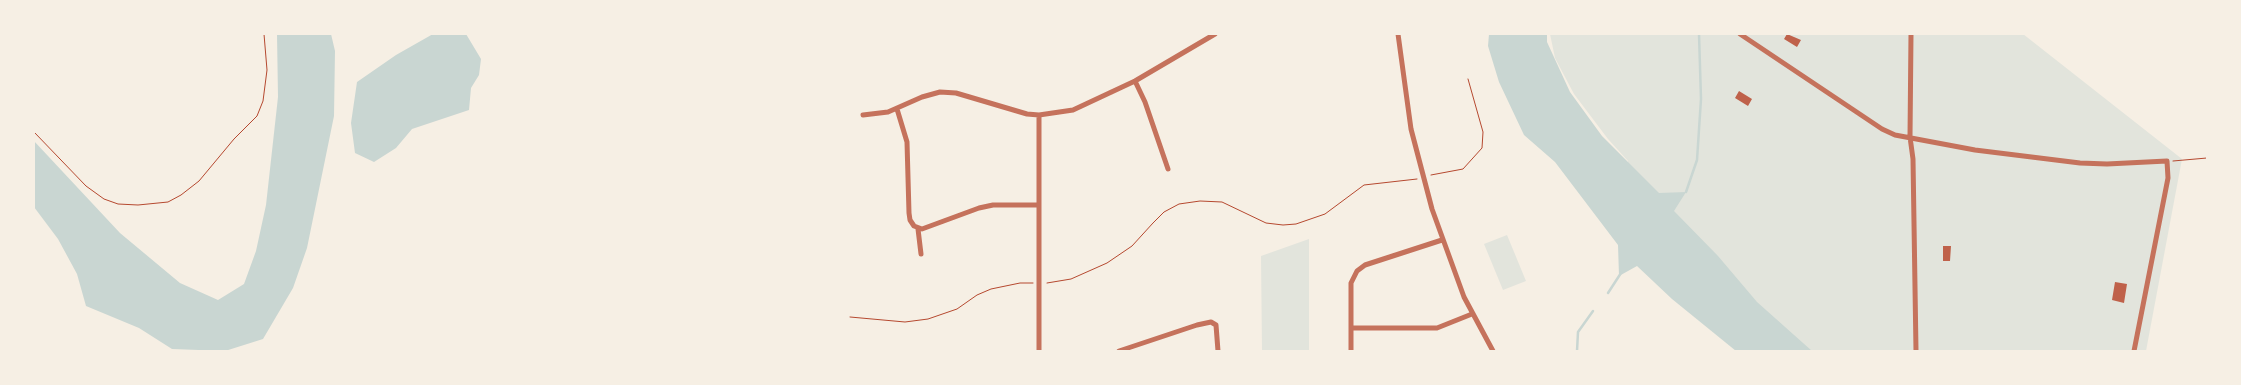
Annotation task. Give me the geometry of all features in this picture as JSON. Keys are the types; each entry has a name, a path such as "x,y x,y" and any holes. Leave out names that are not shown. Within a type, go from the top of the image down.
{"street":[{"path":"863,115 881,114 931,94 948,92 1027,114 1039,115 1063,112 1082,107 1135,82 1215,34"},
{"path":"1398,34 1412,129 1427,192 1442,240 1472,314 1492,351"},
{"path":"1740,34 1882,129 1895,135 1975,150 2080,163 2107,164 2168,161 2168,178 2134,351"},
{"path":"1911,34 1910,137 1913,159 1916,351"},
{"path":"1135,82 1145,102 1168,169"},
{"path":"897,109 907,142 910,220 918,228 921,254"},
{"path":"1039,115 1039,351"},
{"path":"918,228 926,228 986,206 1038,205"},
{"path":"1351,351 1351,283 1357,271 1365,266 1442,240"},
{"path":"1351,328 1437,328 1472,314"},
{"path":"1124,351 1205,322 1216,324 1218,351"}],"path":[{"path":"34,132 86,186 104,199 118,204 138,205 168,202 181,195 199,180 234,139 257,116 263,101 267,70 264,34"},
{"path":"1430,175 1467,167 1482,148 1483,132 1468,79"},
{"path":"2168,161 2207,158"},
{"path":"1046,283 1054,284 1071,279 1107,263 1132,246 1164,212 1179,204 1200,200 1222,202 1266,222 1283,225 1296,224 1325,214 1364,185 1416,179"},
{"path":"850,317 904,322 928,320 957,309 977,295 991,289 1006,285 1032,283"}],"shaded area":[{"path":"277,34 331,34 335,51 334,116 307,248 293,288 263,339 225,351 172,349 139,328 86,306 77,274 58,239 34,207 34,141 120,233 180,283 218,300 244,284 256,251 266,205 278,97"},
{"path":"433,34 466,34 481,59 479,75 471,88 469,110 412,129 396,148 374,162 355,153 351,123 357,82 396,55"},
{"path":"1489,34 1547,34 1547,42 1570,92 1602,136 1659,193 1686,192 1674,211 1718,256 1757,302 1812,351 1736,351 1672,299 1637,266 1619,276 1618,245 1555,162 1524,135 1499,82 1488,46"},
{"path":"1550,34 2023,34 2182,159 2146,351 1801,351 1628,179 1628,161 1608,139 1574,94 1555,58"},
{"path":"1507,235 1526,281 1503,290 1484,244"},
{"path":"1309,239 1309,351 1262,351 1261,256"}],"building":[{"path":"1787,34 1801,40 1797,47 1784,39"},
{"path":"1739,91 1752,99 1748,106 1735,98"},
{"path":"1943,246 1951,246 1950,261 1943,261"},
{"path":"2115,282 2127,284 2124,303 2112,300"}],"waterway":[{"path":"1686,192 1697,160 1701,99 1699,34"},
{"path":"1608,293 1621,273"},
{"path":"1577,351 1578,332 1593,311"}]}
